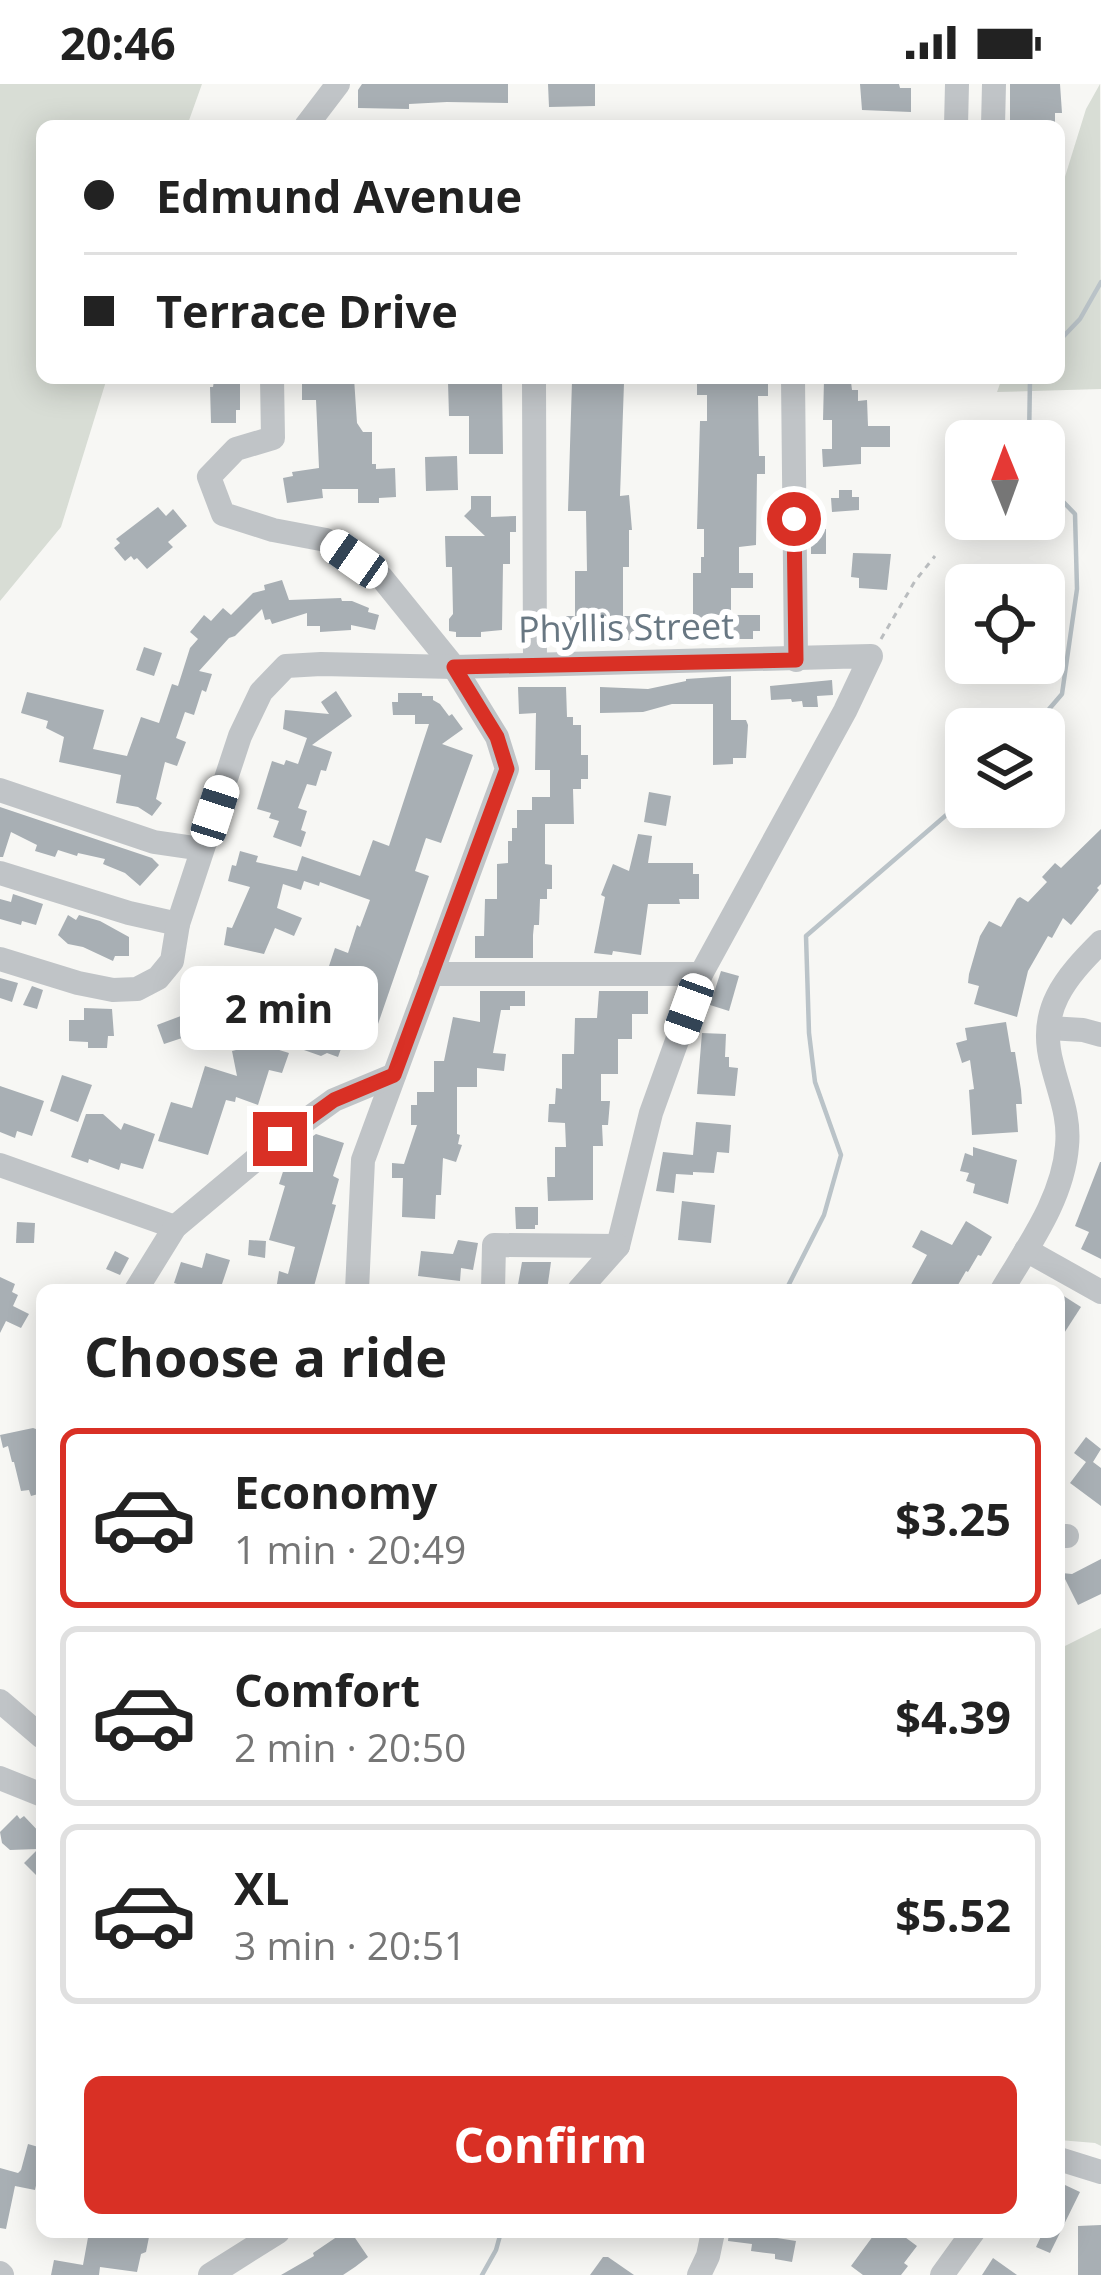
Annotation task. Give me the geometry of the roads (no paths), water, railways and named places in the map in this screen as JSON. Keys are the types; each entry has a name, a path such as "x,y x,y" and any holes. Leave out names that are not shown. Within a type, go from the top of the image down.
{"street":[{"path":"310,120 338,84"},
{"path":"956,120 957,84"},
{"path":"993,120 994,84"},
{"path":"272,384 273,438 236,449 209,477 223,514 273,530 326,539 382,578 454,667 497,737 507,769 363,1160 357,1284"},
{"path":"534,384 535,664"},
{"path":"793,384 796,660"},
{"name":"Phyllis Street","path":"202,849 239,736 261,692 286,666 454,667 871,656 701,974"},
{"path":"0,790 154,842 202,849 178,924 172,962 158,978 137,988 113,990 0,959"},
{"path":"0,873 178,924"},
{"path":"1006,1284 1057,1188 1067,1150 1066,1106 1052,1064 1048,1028 1057,993 1101,942"},
{"path":"431,974 701,974 651,1113 617,1246 581,1284"},
{"path":"1048,1028 1101,1035"},
{"path":"140,1284 175,1227 280,1139 334,1100 394,1075"},
{"path":"0,1166 175,1227"},
{"path":"493,1284 494,1245 617,1246"},
{"path":"1026,1250 1101,1292"},
{"path":"0,1701 36,1733"},
{"path":"0,1778 36,1793"},
{"path":"1065,2160 1101,2172"},
{"path":"210,2275 269,2238"},
{"path":"699,2275 712,2238"},
{"path":"942,2275 969,2238"}],"waterway":[{"path":"1065,335 1101,282"},
{"path":"1029,420 1030,384"},
{"path":"1050,708 1062,694 1077,589 1075,514 1065,504"},
{"path":"789,1284 824,1215 841,1155 815,1082 806,936 945,816"},
{"path":"482,2275 499,2238"}]}
